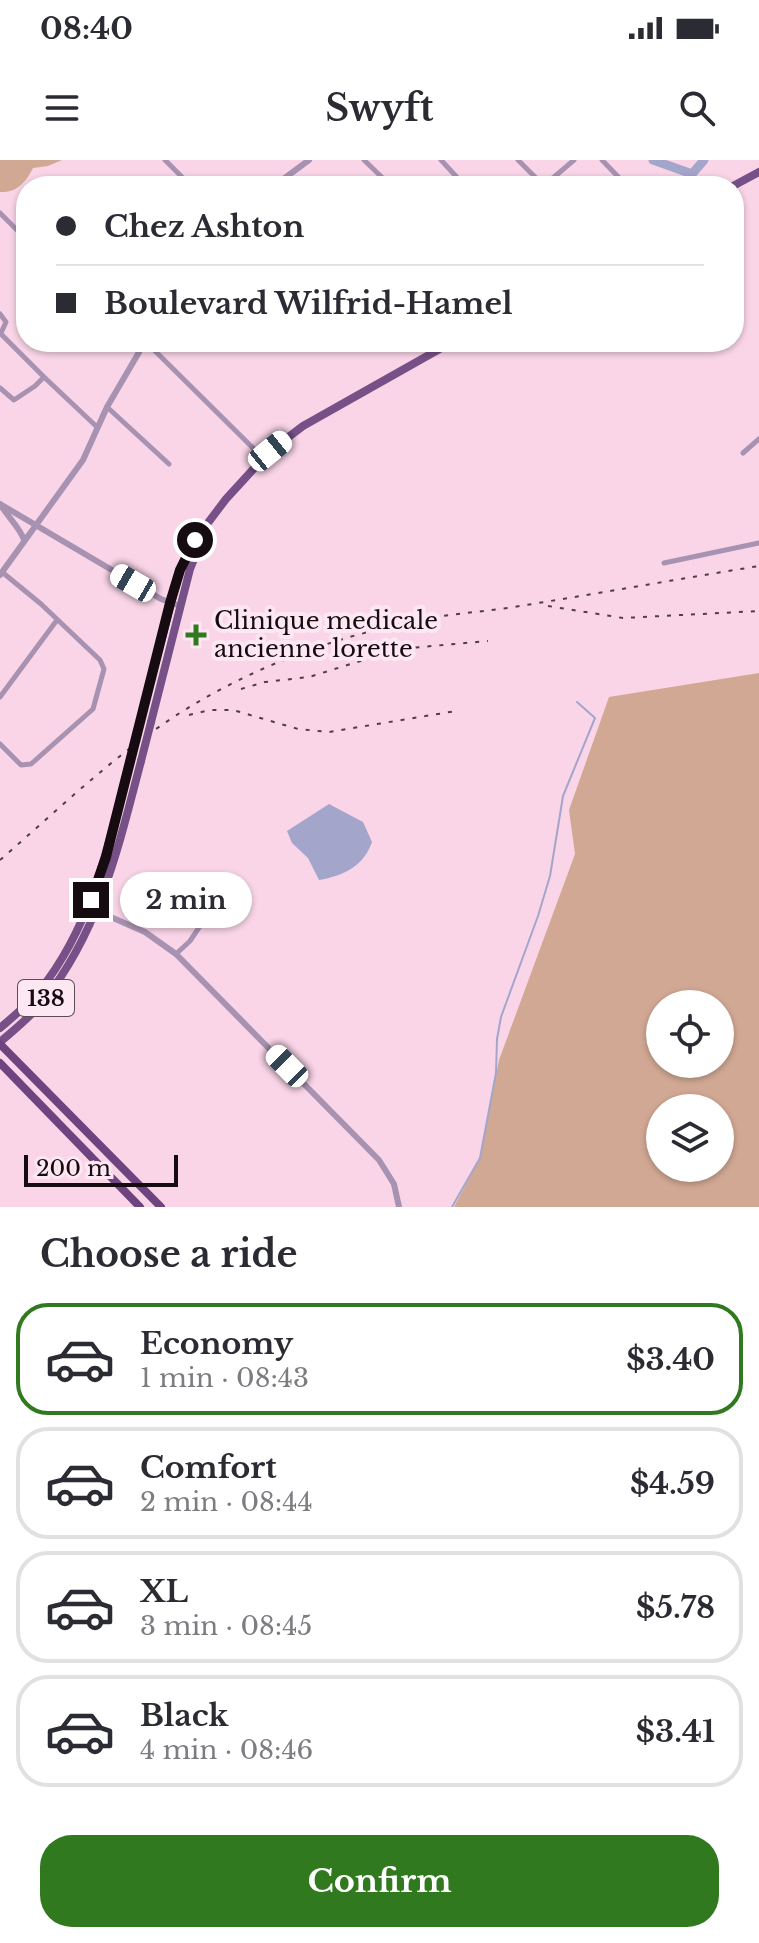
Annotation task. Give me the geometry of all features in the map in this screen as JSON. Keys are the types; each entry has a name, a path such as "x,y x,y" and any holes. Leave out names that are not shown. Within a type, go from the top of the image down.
{"highway":[{"path":"0,1043 161,1207"},
{"path":"0,1063 140,1207"}],"main road":[{"name":"138","path":"0,1043 46,998 80,943 104,865 170,603 180,570 195,540 263,458 303,426 434,352"},
{"path":"92,909 117,856 190,569 207,526"},
{"name":"138","path":"0,1028 35,996 92,909"}],"street":[{"path":"165,160 181,176"},
{"path":"287,176 309,160"},
{"path":"364,160 381,176"},
{"path":"441,160 454,176"},
{"path":"518,160 534,176"},
{"path":"555,176 574,160"},
{"path":"602,160 617,176"},
{"path":"0,213 16,229"},
{"path":"0,314 6,322 1,333 16,348"},
{"path":"20,352 97,427"},
{"path":"0,744 21,765 28,766 93,709 103,665 57,620 1,574 83,460 107,407 140,352"},
{"path":"156,352 263,458"},
{"path":"0,388 14,400 44,377"},
{"path":"107,407 169,464"},
{"path":"743,453 759,439"},
{"path":"0,504 180,606"},
{"path":"0,504 24,542"},
{"path":"664,563 759,543"},
{"path":"0,697 57,620"},
{"path":"176,954 190,941 231,879"},
{"path":"92,909 145,932 176,954 379,1160 394,1184 399,1207"}],"shaded area":[{"path":"0,160 62,160 33,168 28,176 16,176 16,188 0,192"},
{"path":"759,673 759,1207 454,1207 479,1160 499,1060 575,854 569,810 609,697"}],"water":[{"path":"329,804 363,822 372,842 358,864 336,876 319,880 308,858 292,843 287,831"}],"waterway":[{"path":"653,160 692,174 704,160"},
{"path":"452,1207 480,1158 496,1073 501,1017 550,876 563,796 595,718 577,702"}],"railway":[{"path":"0,860 88,782 158,727 212,694 271,665 333,642 430,618 759,566"},
{"path":"548,606 623,618 759,611"},
{"path":"241,689 265,682 309,677 399,649 488,641"},
{"path":"189,715 210,710 233,710 298,729 329,732 456,711"}],"place":[{"name":"Clinique medicale ancienne lorette","path":"196,635"}],"route":[{"path":"91,900 106,857 170,603 180,570 195,540"}]}
